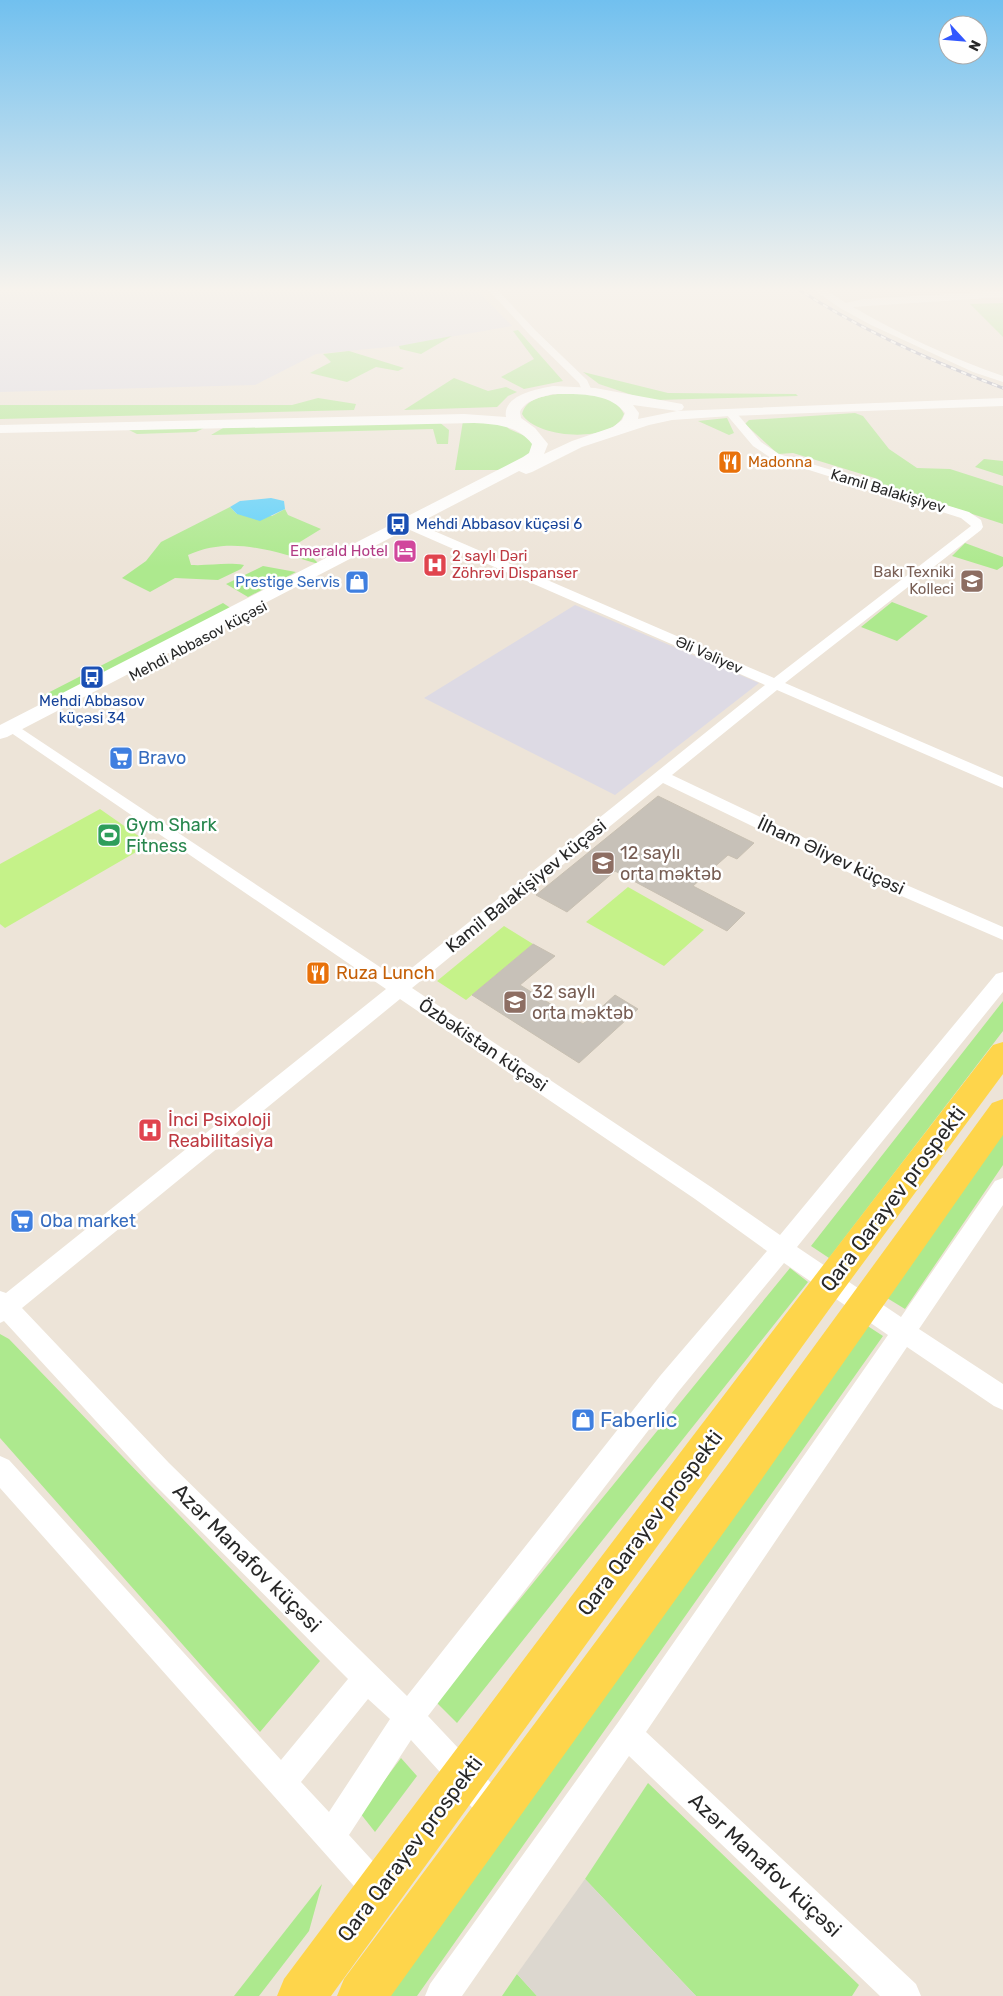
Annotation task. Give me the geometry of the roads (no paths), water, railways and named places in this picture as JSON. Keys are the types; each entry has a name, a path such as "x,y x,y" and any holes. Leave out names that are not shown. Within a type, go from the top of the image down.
{"main road":[{"path":"0,424 472,412 502,408 550,392 587,391 644,404 667,407 1003,402"},
{"path":"605,394 619,399 628,406 632,413 631,421 624,428 612,433"},
{"path":"0,429 464,418 501,421 557,437 584,438 612,433 664,417 831,405 1003,396"},
{"path":"522,400 513,412 514,418 528,430"},
{"name":"Mehdi Abbasov küçəsi","path":"0,744 10,732 528,460 536,455 540,444 528,430"},
{"name":"Mehdi Abbasov küçəsi","path":"10,732 564,449 612,433"},
{"name":"Qara Qarayev prospekti","path":"302,1996 554,1650 1003,1053"},
{"name":"Qara Qarayev prospekti","path":"361,1996 739,1480 1003,1111"}],"street":[{"path":"582,380 587,391"},
{"name":"Kamil Balakişiyev","path":"730,412 757,444 775,456 974,519"},
{"name":"Kamil Balakişiyev küçəsi","path":"2,1307 400,989 775,684 973,532 977,527 974,519"},
{"name":"Əli Vəliyev","path":"414,527 1003,783"},
{"name":"Özbəkistan küçəsi","path":"10,732 400,989 703,1193 863,1305"},
{"name":"İlham Əliyev küçəsi","path":"661,776 866,874 1003,934"},
{"path":"330,1837 409,1717 669,1384 1003,979"},
{"path":"442,1996 627,1734 1003,1187"},
{"path":"863,1305 1003,1398"},
{"name":"Azər Manafov küçəsi","path":"2,1307 160,1472 367,1678 409,1717 497,1812"},
{"path":"0,1469 412,1926"},
{"path":"282,1782 367,1678"},
{"name":"Azər Manafov küçəsi","path":"627,1734 904,1996"}],"water":[{"path":"271,498 284,501 285,509 260,521 237,514 230,507 240,501"}],"railway":[{"path":"983,380 1003,388"}],"place":[{"name":"Madonna","path":"730,462"},
{"name":"Mehdi Abbasov küçəsi 6","path":"398,524"},
{"name":"Emerald Hotel","path":"405,551"},
{"name":"2 saylı Dəri Zöhrəvi Dispanser","path":"435,565"},
{"name":"Bakı Texniki Kolleci","path":"972,581"},
{"name":"Prestige Servis","path":"357,582"},
{"name":"Mehdi Abbasov küçəsi 34","path":"92,677"},
{"name":"Bravo","path":"121,758"},
{"name":"Gym Shark Fitness","path":"109,835"},
{"name":"12 saylı orta məktəb","path":"603,863"},
{"name":"Ruza Lunch","path":"318,973"},
{"name":"32 saylı orta məktəb","path":"515,1002"},
{"name":"İnci Psixoloji Reabilitasiya","path":"150,1130"},
{"name":"Oba market","path":"22,1221"},
{"name":"Faberlic","path":"583,1420"}]}
